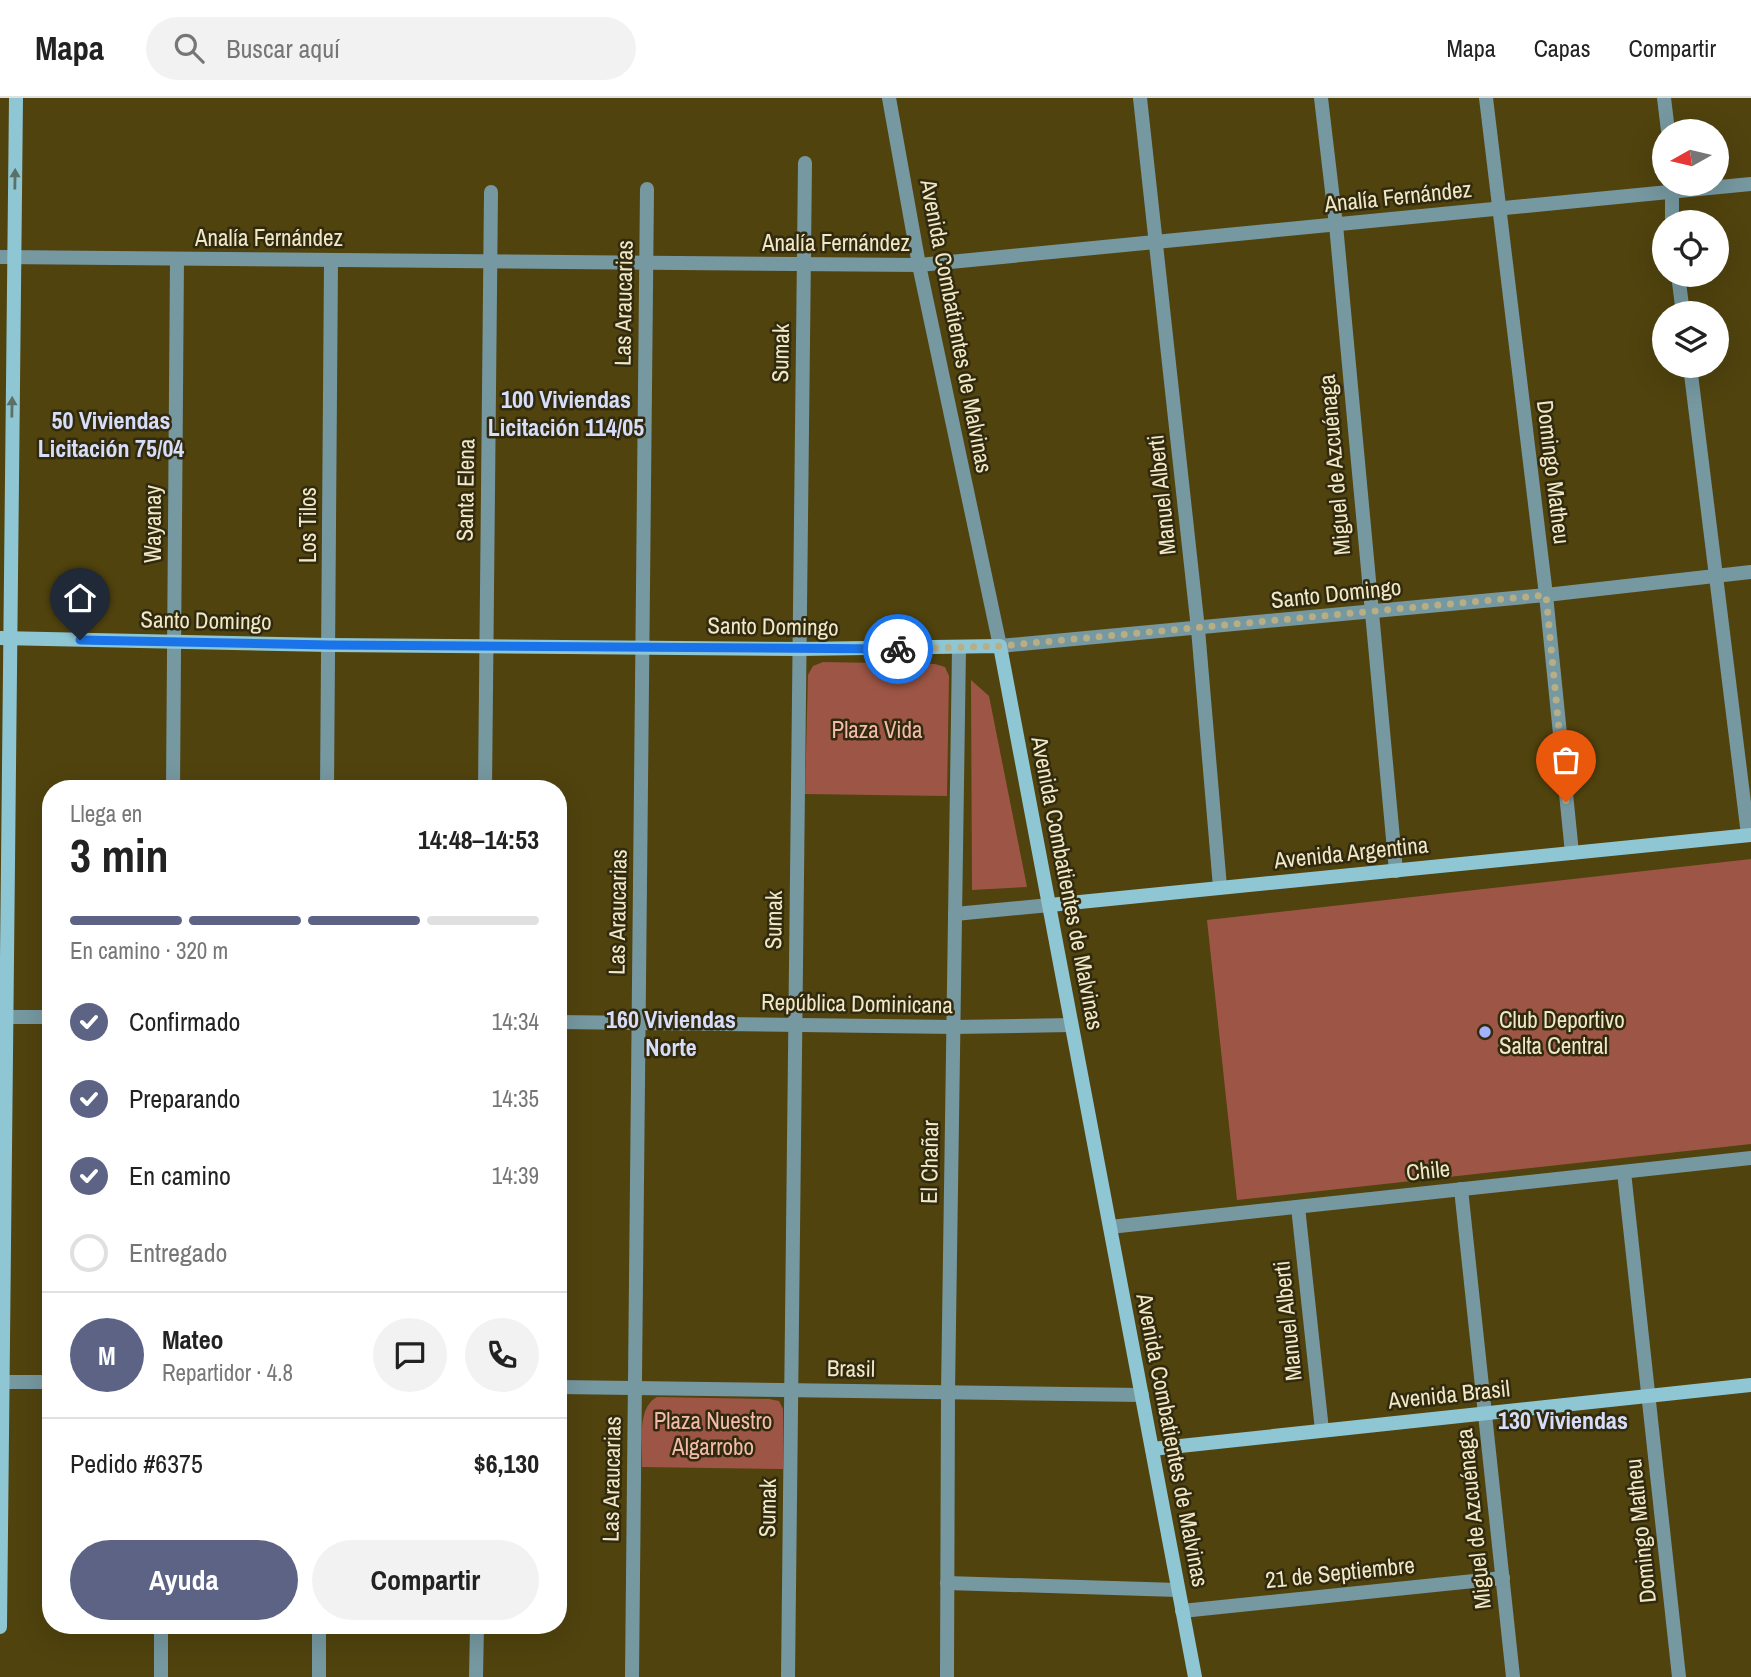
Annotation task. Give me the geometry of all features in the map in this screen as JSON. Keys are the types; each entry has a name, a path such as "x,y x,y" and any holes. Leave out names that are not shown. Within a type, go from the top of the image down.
{"street":[{"path":"0,1627 7,258 16,98"},
{"name":"Avenida Combatientes de Malvinas","path":"889,98 919,265 1000,646 1195,1677"},
{"name":"Manuel Alberti","path":"1140,98 1198,629 1220,887"},
{"name":"Miguel de Azcuénaga","path":"1321,98 1336,225 1396,871"},
{"name":"Domingo Matheu","path":"1486,98 1546,595 1572,853"},
{"path":"1664,98 1667,119"},
{"name":"Sumak","path":"788,1677 805,163"},
{"name":"Analía Fernández","path":"1729,185 1751,184"},
{"name":"Las Araucarias","path":"632,1677 648,189"},
{"name":"Analía Fernández","path":"7,258 919,265 1336,225 1652,189"},
{"name":"Santa Elena","path":"485,780 491,192"},
{"name":"Wayanay","path":"173,780 177,260"},
{"name":"Los Tilos","path":"327,780 331,261"},
{"path":"1691,378 1749,835"},
{"name":"Santo Domingo","path":"5,638 329,645 959,648 1198,629 1751,572"},
{"name":"El Chañar","path":"947,1677 948,1392 959,648"},
{"name":"Avenida Argentina","path":"955,914 1749,835"},
{"path":"3,1017 42,1017"},
{"name":"República Dominicana","path":"567,1022 954,1027 1071,1025"},
{"name":"Chile","path":"1110,1227 1751,1158"},
{"name":"Domingo Matheu","path":"1623,1172 1679,1677"},
{"name":"Miguel de Azcuénaga","path":"1461,1189 1513,1677"},
{"name":"Manuel Alberti","path":"1298,1206 1322,1430"},
{"path":"1,1382 42,1382"},
{"name":"Avenida Brasil","path":"1152,1449 1751,1385"},
{"name":"Brasil","path":"567,1387 1142,1395"},
{"name":"21 de Septiembre","path":"1182,1611 1503,1578"},
{"path":"947,1583 1178,1590"},
{"path":"161,1634 161,1677"},
{"path":"319,1634 319,1677"},
{"path":"476,1677 477,1634"}],"green space":[{"name":"Plaza Vida","path":"823,662 935,664 945,667 949,676 947,796 805,794 808,675 813,666"},
{"path":"971,680 989,696 1027,887 972,890"},
{"name":"Club Deportivo Salta Central","path":"1751,859 1751,1144 1237,1200 1207,920"},
{"name":"Plaza Nuestro Algarrobo","path":"657,1397 779,1401 783,1409 783,1469 642,1467 643,1418 650,1402"}],"way so far":[{"path":"898,649 1000,646 1546,595 1566,802"}],"place":[{"name":"Club Deportivo Salta Central","path":"1485,1032"}],"district":[{"name":"100 Viviendas Licitación 114/05","path":"566,413"},
{"name":"50 Viviendas Licitación 75/04","path":"111,434"},
{"name":"160 Viviendas Norte","path":"671,1033"},
{"name":"130 Viviendas","path":"1563,1420"}],"route":[{"path":"80,640 329,645 898,649"}]}
